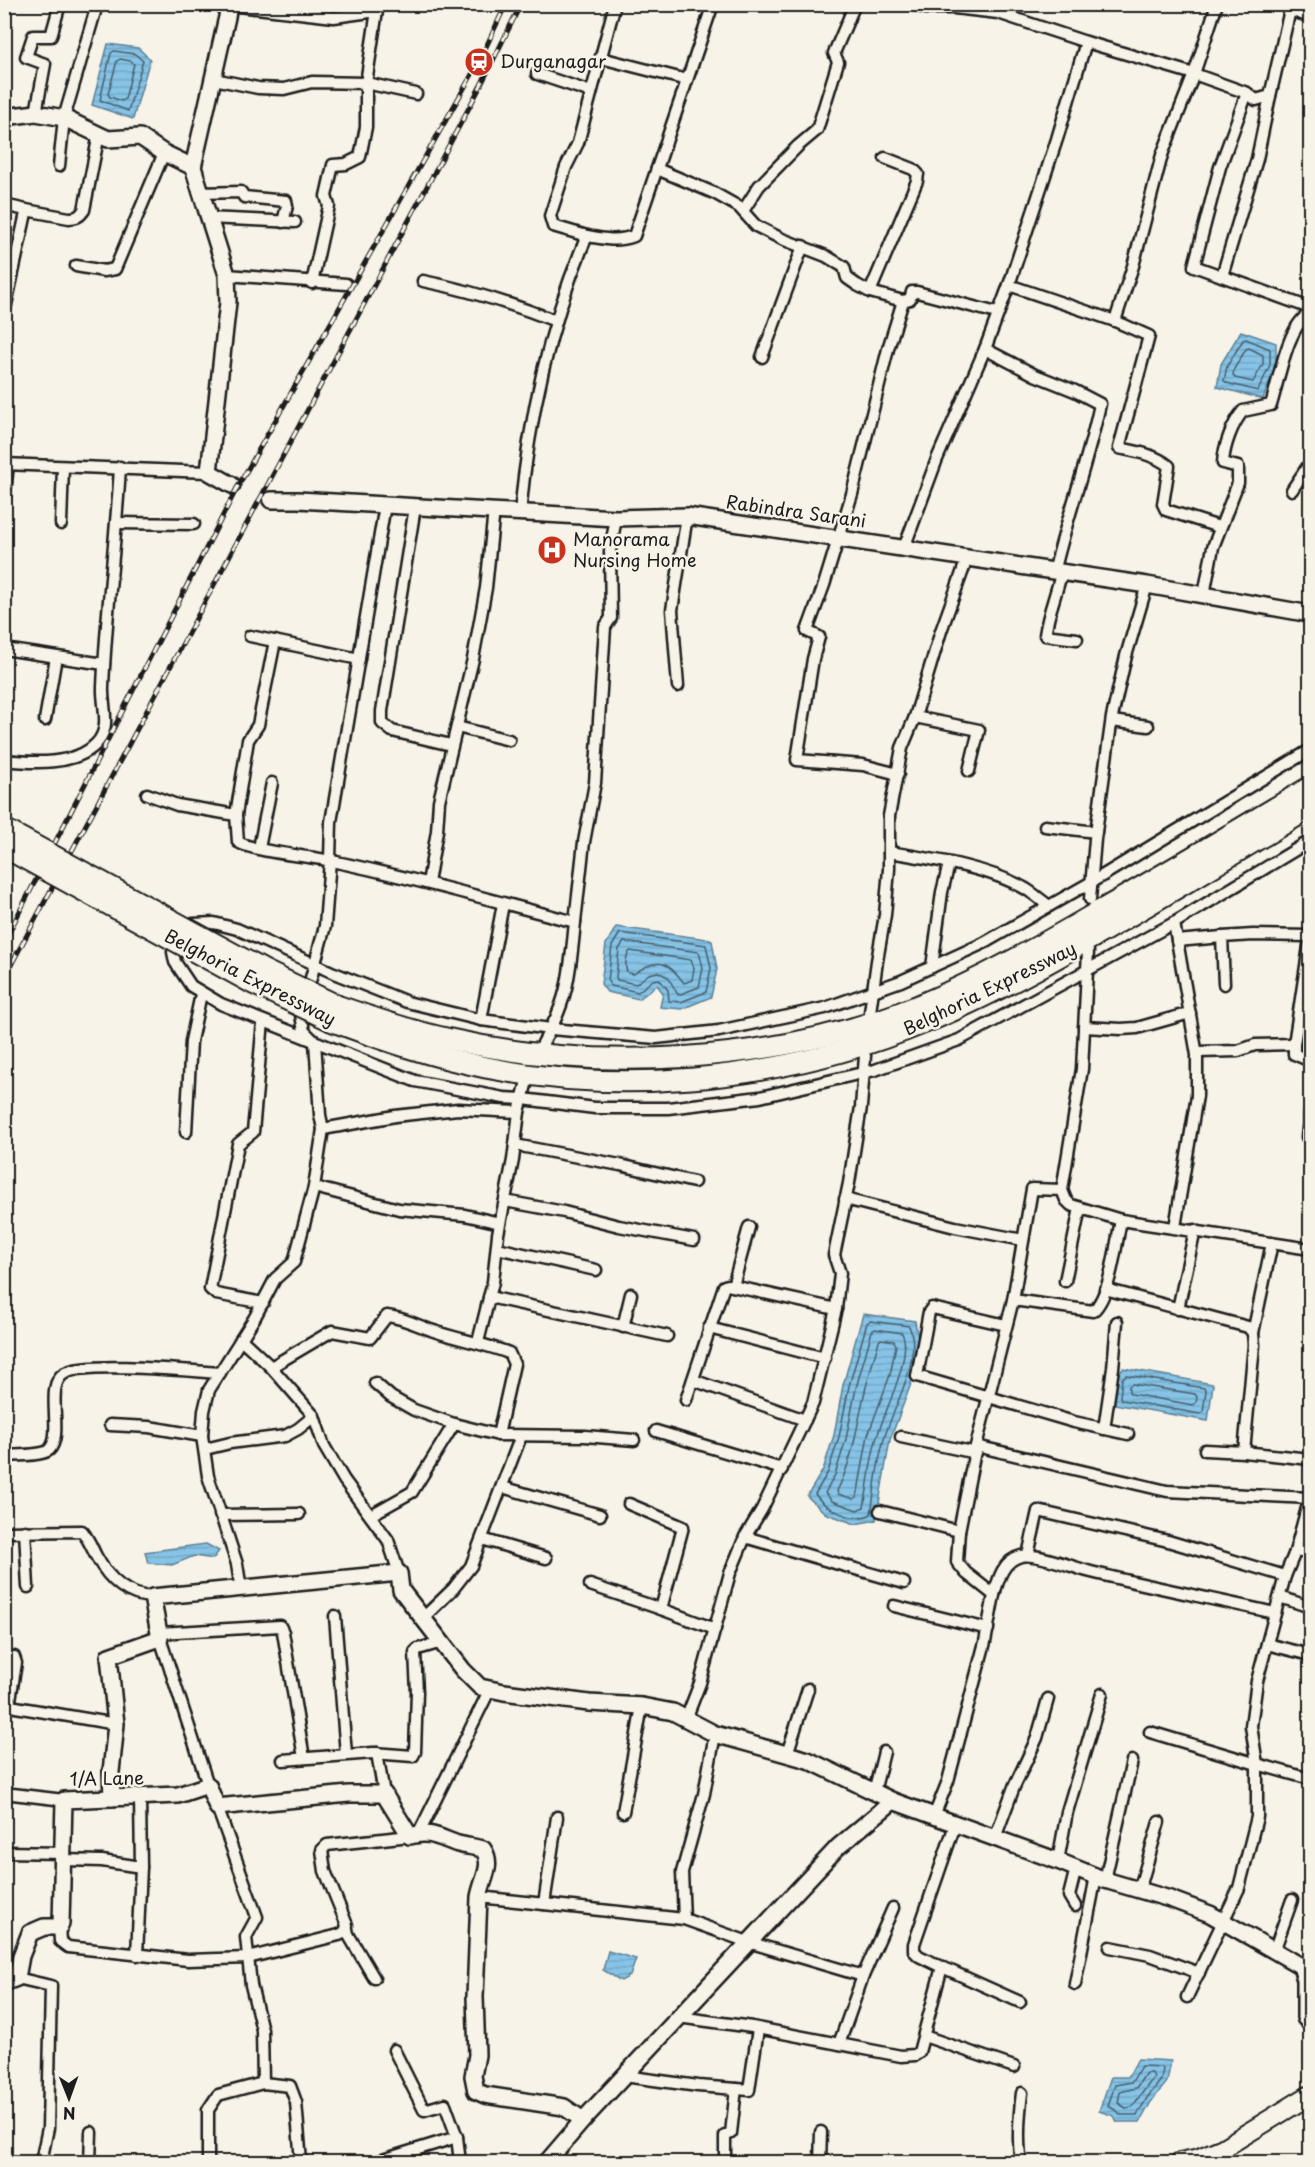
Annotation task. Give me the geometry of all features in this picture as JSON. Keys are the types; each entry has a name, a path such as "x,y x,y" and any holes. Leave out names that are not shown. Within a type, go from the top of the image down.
{"highway":[{"name":"Belghoria Expressway","path":"4,829 265,971 335,1014 402,1027 455,1041 563,1056 620,1059 678,1058 732,1052 818,1037 872,1022 916,1006 1039,947 1311,787"},
{"name":"Belghoria Expressway","path":"4,847 254,984 335,1014 401,1046 455,1061 562,1079 679,1080 732,1075 785,1064 889,1036 925,1023 1085,942 1311,808"}],"main road":[{"path":"1180,2163 1223,2148 1309,2098"}],"street":[{"path":"36,112 45,64 27,57 33,36 51,36 60,4"},
{"path":"615,4 578,143 566,167 550,220 553,226 587,236 612,240 634,236 712,4"},
{"path":"743,211 759,186 817,130 838,62 834,53 855,4"},
{"path":"911,4 926,8 1000,9 1086,42 1194,74 1247,93 1256,100 1270,96"},
{"path":"1115,321 1133,266 1162,155 1194,74 1217,4"},
{"path":"209,472 228,302 227,275 199,193 193,167 229,5 334,17 377,8 366,83 366,127 360,157 346,164 333,165 326,196 329,206 312,283"},
{"path":"1222,276 1257,159 1291,7 1311,16"},
{"path":"59,166 64,118 95,12"},
{"path":"904,548 956,412 969,388 1009,285 1086,42"},
{"path":"601,58 687,80"},
{"path":"537,74 591,92"},
{"path":"214,79 258,88 284,89 312,82 366,83 416,94"},
{"path":"1247,93 1220,167 1194,266 1311,308"},
{"path":"4,117 36,112 64,118 108,139 140,137 164,153 193,167"},
{"path":"4,205 69,218 81,215 84,210 99,134"},
{"path":"76,266 104,271 115,269 164,153"},
{"path":"870,292 918,174 913,169 885,158"},
{"path":"657,169 714,193 743,211 756,226 812,250 844,267 848,278 870,292 903,301 910,299 912,292 917,292 998,313"},
{"path":"199,193 242,192 244,197 286,201 283,222"},
{"path":"4,314 26,210"},
{"path":"207,218 295,222"},
{"path":"520,513 530,429 556,321 566,288 587,236"},
{"path":"762,357 812,250"},
{"path":"227,275 346,284"},
{"path":"423,280 503,301 556,321"},
{"path":"1009,285 1115,321 1149,336 1119,448 1146,453 1170,466 1164,504 1166,510 1219,527"},
{"path":"898,774 863,765 797,760 813,659 819,637 807,631 852,494 888,349 903,301"},
{"path":"1204,595 1219,527 1238,483 1238,467 1223,463 1236,418 1243,411 1271,405 1289,341 1304,317 1311,314"},
{"path":"985,349 1035,375 1100,404 1090,447 1065,525 1057,573 1058,591 1044,635 1077,639"},
{"path":"1292,490 1311,463"},
{"path":"4,503 6,464 209,472 232,485"},
{"path":"61,524 63,467"},
{"path":"4,760 52,763 77,756 97,744 106,723 102,699 120,467"},
{"name":"Rabindra Sarani","path":"271,500 616,518 687,516 1147,585 1311,614"},
{"path":"241,1588 237,1564 208,1476 202,1436 204,1411 209,1390 263,1303 275,1279 294,1262 314,1187 323,1129 315,1042 304,1031 301,1015 313,963 325,926 331,822 385,505"},
{"path":"415,507 382,711 382,723 392,731 451,745"},
{"path":"428,883 437,831 439,801 473,659 486,588 494,510"},
{"path":"678,686 672,610 687,516"},
{"path":"543,1043 564,1001 569,981 584,842 595,783 605,627 611,618 610,551 616,518"},
{"path":"117,523 194,524"},
{"path":"870,1012 885,915 889,816 902,748 915,717 941,631 967,559"},
{"path":"1090,899 1096,832 1112,721 1126,656 1147,585"},
{"path":"250,636 359,659"},
{"path":"275,641 258,725 248,740 236,814 238,842 259,848 330,860 428,883 575,922"},
{"path":"4,649 104,664"},
{"path":"45,720 56,657"},
{"path":"915,717 979,730 969,771"},
{"path":"1112,721 1148,726"},
{"path":"457,727 508,740"},
{"path":"1311,750 1091,882 984,943 872,992 825,1008 719,1031 656,1038 481,1020 407,1002 334,973 237,929 214,923 192,924 183,931 173,952 180,973 191,987 201,994 263,1022 415,1081 504,1098 595,1108 668,1108 760,1097 863,1073 959,1040 1174,922 1311,841"},
{"path":"259,848 272,783"},
{"path":"147,794 177,805 236,814"},
{"path":"1045,826 1096,832"},
{"path":"889,852 949,864 999,878 1026,889 1049,906"},
{"path":"932,967 942,892 949,864"},
{"path":"481,1020 503,904"},
{"path":"1174,922 1197,1052 1197,1096 1175,1227"},
{"path":"1177,941 1253,935 1311,938 1294,1044 1294,1054 1311,1061"},
{"path":"1222,938 1224,984"},
{"path":"1088,951 1082,1069 1062,1191 1066,1200 1071,1205 1121,1220 1311,1249"},
{"path":"186,1132 191,1041 201,994"},
{"path":"1084,1027 1137,1028 1190,1013"},
{"path":"263,1022 253,1132 238,1144 210,1289 216,1294 263,1303"},
{"path":"1197,1052 1238,1051 1255,1045 1294,1044"},
{"path":"686,1719 700,1683 730,1573 745,1537 762,1509 813,1403 836,1309 840,1273 834,1255 859,1118 865,1056"},
{"path":"478,1342 489,1298 519,1112 527,1081"},
{"path":"323,1129 395,1116 458,1109 519,1112"},
{"path":"1311,1112 1306,1132 1311,1141"},
{"path":"515,1145 694,1182"},
{"path":"314,1187 399,1209 465,1215 501,1223"},
{"path":"994,1595 966,1573 957,1562 959,1530 1013,1300 1032,1189 1062,1191"},
{"path":"845,1198 955,1227 1023,1240"},
{"path":"505,1201 694,1240"},
{"path":"1065,1281 1080,1208"},
{"path":"1013,1300 1093,1311 1099,1306 1105,1289 1121,1220"},
{"path":"733,1286 749,1227"},
{"path":"1178,1309 1196,1230"},
{"path":"1244,1452 1254,1333 1272,1243"},
{"path":"497,1248 596,1270"},
{"path":"686,1400 722,1289 726,1285 836,1309"},
{"path":"1105,1289 1248,1327 1254,1333"},
{"path":"623,1327 631,1294"},
{"path":"489,1298 667,1336"},
{"path":"1006,1325 932,1308 929,1312 917,1376 1128,1434"},
{"path":"271,1367 332,1331 372,1338 387,1316 446,1335 478,1342 509,1353 514,1364 498,1435"},
{"path":"1104,1429 1117,1322"},
{"path":"709,1328 825,1358"},
{"path":"241,1339 271,1367 314,1416 324,1446 344,1480 388,1540 399,1574 401,1590 463,1670 480,1687 589,1703 642,1706 673,1712 714,1734 808,1760 893,1801 1100,1878 1170,1899 1210,1914 1239,1933 1301,1966 1305,1980 1305,2018 1311,2024"},
{"path":"4,1456 42,1454 49,1451 53,1444 56,1411 54,1390 57,1379 65,1372 95,1368 220,1373"},
{"path":"693,1380 805,1420"},
{"path":"375,1383 402,1404 454,1424 498,1435 585,1436 634,1440"},
{"path":"205,1449 230,1443 285,1436 314,1416"},
{"path":"371,1515 412,1492 454,1424"},
{"path":"110,1425 149,1427 202,1436"},
{"path":"657,1431 782,1468"},
{"path":"423,1618 461,1580 471,1566 521,1436"},
{"path":"901,1437 976,1450 1167,1491 1310,1498 1295,1552 1284,1576 1257,1681 1251,1726 1257,1764 1257,1817 1253,1839 1239,1888 1187,1997"},
{"path":"1205,1450 1311,1459"},
{"path":"502,1487 600,1515"},
{"path":"628,1504 683,1527 661,1609"},
{"path":"880,1511 959,1530"},
{"path":"1028,1555 1038,1511 1168,1541 1284,1576"},
{"path":"220,1515 299,1514"},
{"path":"25,1531 28,1587"},
{"path":"4,1532 82,1531 114,1581 139,1597 152,1598 399,1574"},
{"path":"745,1537 904,1583"},
{"path":"482,1539 546,1558"},
{"path":"1295,1552 1311,1551"},
{"path":"934,1816 948,1781 1001,1571 1016,1557 1028,1555 1092,1572 1275,1613"},
{"path":"590,1585 715,1629"},
{"path":"1280,1597 1311,1607"},
{"path":"152,1598 160,1635 208,1785 257,1917 246,1937 251,1985 262,2030 263,2083"},
{"path":"894,1606 988,1629"},
{"path":"335,1616 346,1754"},
{"path":"112,1798 111,1772 116,1724 110,1656 160,1635 280,1626 283,1632 304,1758"},
{"path":"283,1760 346,1754 377,1753 411,1757 414,1755 417,1692 415,1652 418,1648 442,1641"},
{"path":"1267,1644 1311,1655"},
{"path":"4,1656 14,1657 16,1664 7,1706 116,1724"},
{"path":"414,1834 490,1689"},
{"path":"787,1754 808,1689"},
{"path":"1058,1861 1067,1812 1102,1694"},
{"path":"995,1838 1014,1787 1037,1738 1048,1699"},
{"path":"623,1812 642,1706"},
{"path":"1150,1732 1311,1779"},
{"path":"684,1919 682,1872 704,1794 714,1734"},
{"path":"874,1792 884,1752"},
{"path":"377,1753 384,1794 414,1834"},
{"path":"1075,1984 1100,1878 1132,1761"},
{"name":"1/A Lane","path":"4,1793 64,1800 140,1798 178,1795 208,1785"},
{"path":"217,1807 349,1794 384,1794"},
{"path":"137,1955 141,1866 140,1798"},
{"path":"64,1800 62,1917 59,1927 60,1941 64,1945 188,1960 249,1958 339,1935 347,1929"},
{"path":"548,2163 583,2120 838,1847 893,1801"},
{"path":"544,1904 557,1818"},
{"path":"1139,1891 1159,1822"},
{"path":"955,1824 914,1944 914,1951 918,1956 1020,2002"},
{"path":"374,1978 348,1934 325,1871 322,1850 327,1845 432,1833 459,1844 483,1849 488,1856 489,1865 481,1884 479,1897 475,1997 477,2055 473,2076 476,2091 496,2097 564,2107 583,2120"},
{"path":"4,1852 141,1866"},
{"path":"1075,1906 1069,1896 1076,1868"},
{"path":"479,1897 684,1919 748,1942 863,1976"},
{"path":"1274,1951 1292,1900"},
{"path":"839,2044 863,1976 893,1908"},
{"path":"41,2163 48,2128 51,1986 11,1981 30,1933 45,1927 59,1927"},
{"path":"1110,1947 1150,1955 1199,1973"},
{"path":"678,2017 907,2056 919,2052 942,1967"},
{"path":"624,2076 749,2090 758,2029"},
{"path":"924,2036 1014,2067"},
{"path":"394,2050 424,2110 445,2104 457,2137 460,2163"},
{"path":"208,2163 208,2110 218,2096 263,2083 290,2086 294,2092 301,2163"},
{"path":"725,2163 725,2136 731,2133 736,2090"},
{"path":"1021,2163 1019,2120 1022,2093"},
{"path":"90,2163 91,2132"},
{"path":"820,2163 821,2132"},
{"path":"376,2163 457,2137"}],"water":[{"path":"108,44 138,48 150,59 133,119 92,105"},
{"path":"1241,331 1276,343 1276,366 1263,399 1217,387 1221,364"},
{"path":"616,927 712,941 717,969 711,997 682,1009 660,1007 663,993 657,985 639,999 607,992 601,984 606,944"},
{"path":"863,1314 915,1321 919,1344 912,1381 890,1440 876,1520 855,1524 825,1513 807,1496 823,1470 834,1435 843,1385"},
{"path":"1123,1368 1213,1384 1208,1421 1114,1404 1116,1376"},
{"path":"206,1544 219,1551 213,1559 194,1556 172,1565 148,1563 145,1552"},
{"path":"608,1951 636,1959 630,1976 621,1981 603,1970"},
{"path":"1138,2059 1171,2061 1167,2082 1151,2102 1140,2122 1117,2122 1114,2116 1099,2111 1111,2077 1128,2077"}],"railway":[{"path":"4,942 237,488 479,62 506,4"},
{"path":"4,978 479,89 521,4"}],"place":[{"name":"Durganagar","path":"479,62"},
{"name":"Manorama Nursing Home","path":"552,550"}]}
